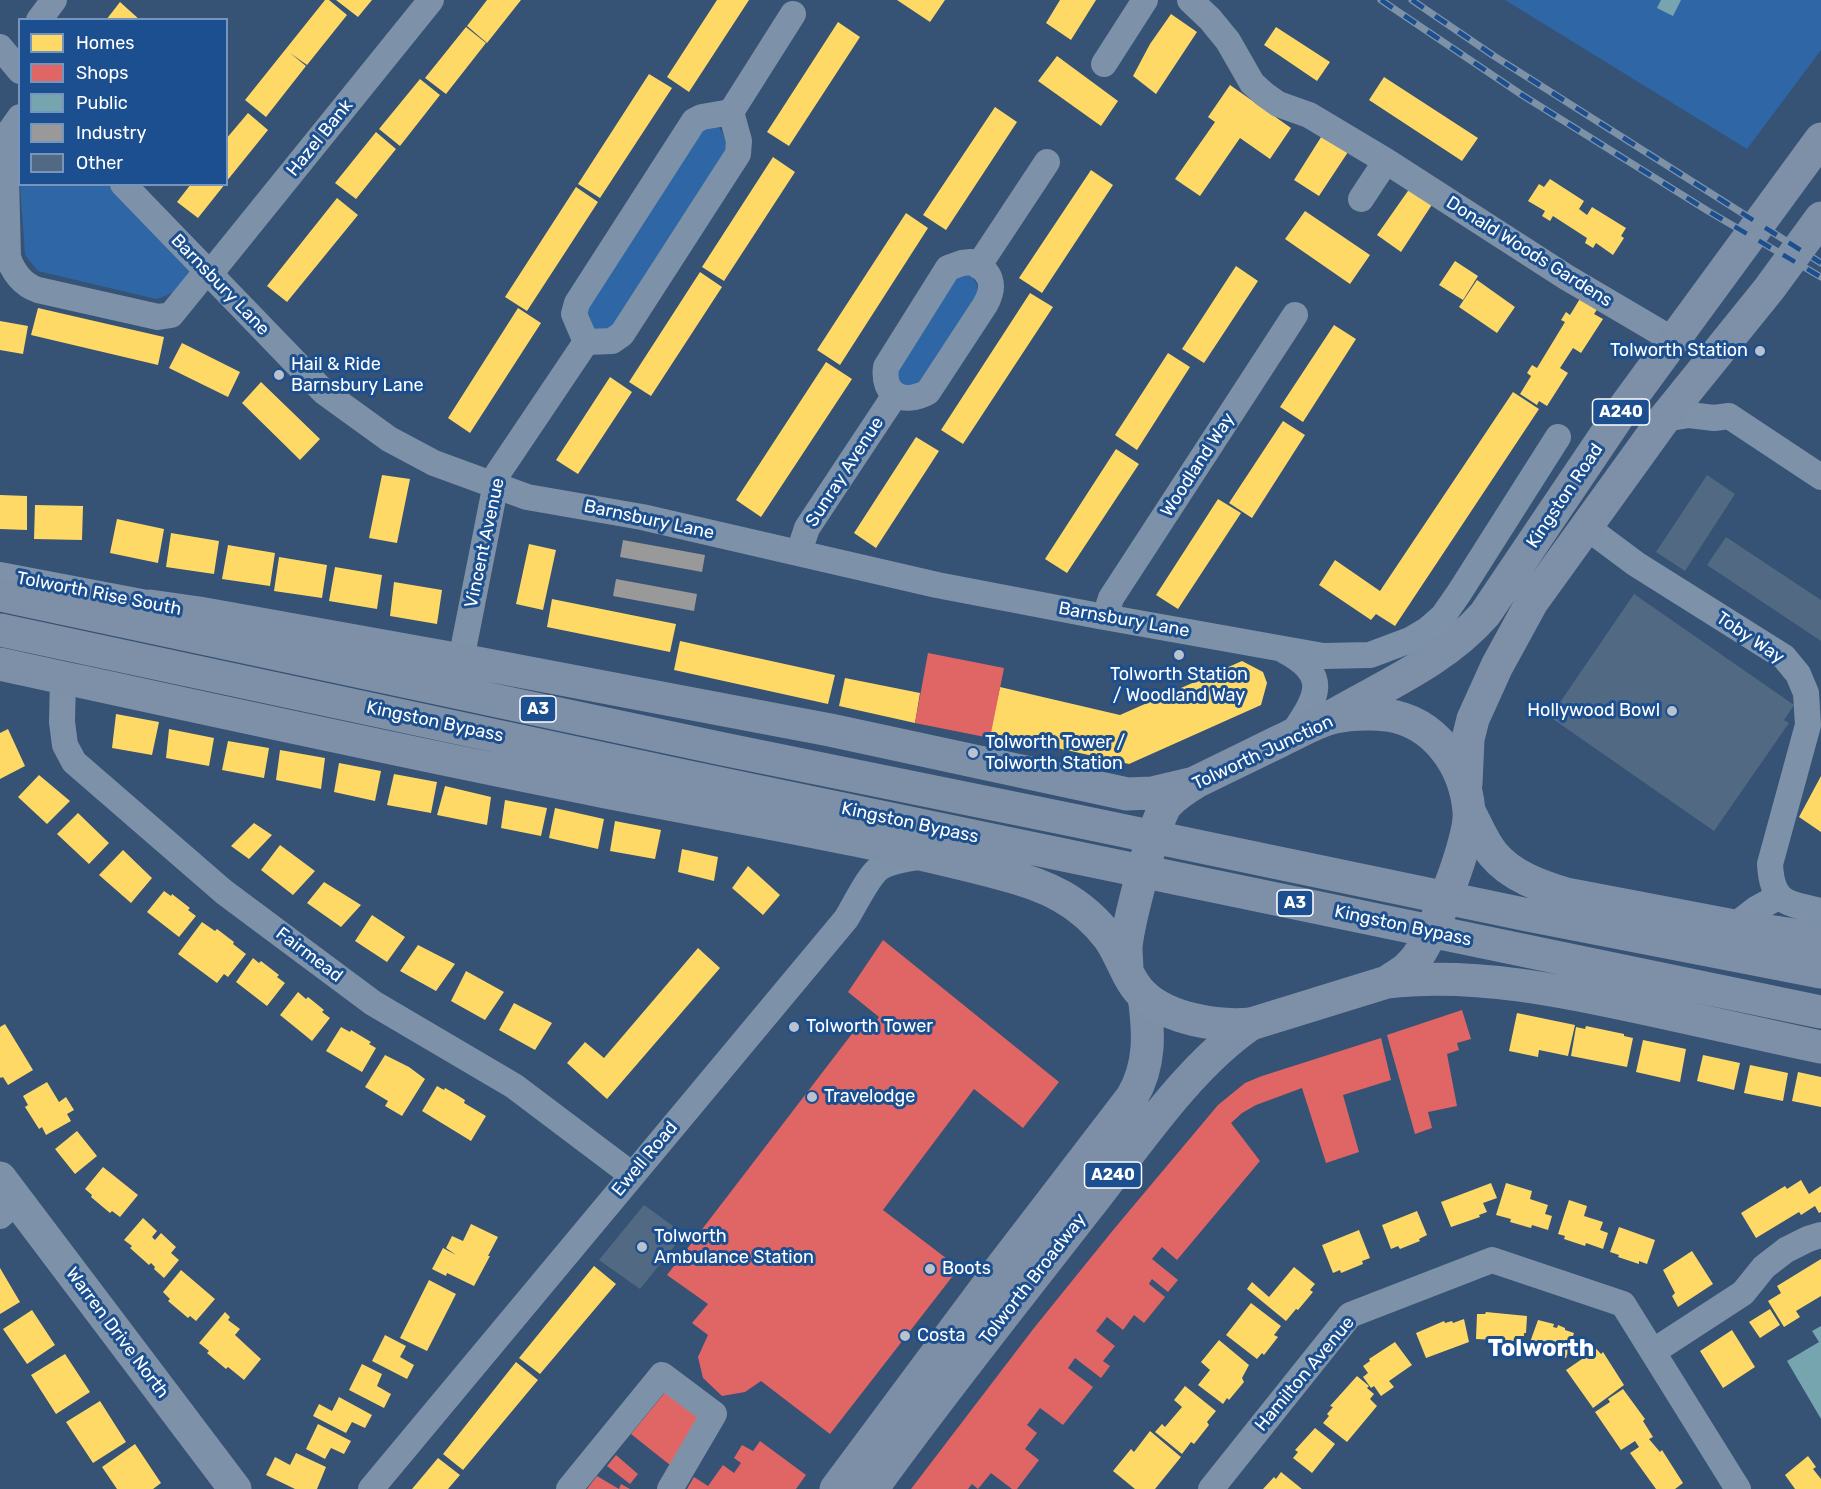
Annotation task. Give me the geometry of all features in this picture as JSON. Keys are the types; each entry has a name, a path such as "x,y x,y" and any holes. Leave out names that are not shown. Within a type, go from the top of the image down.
{"highway":[{"name":"Kingston Road","path":"1328,719 1417,669 1446,650 1474,626 1493,603 1621,412 1821,139"},
{"name":"Kingston Road","path":"1468,804 1466,755 1473,719 1497,666 1532,602 1664,418 1769,289 1821,218"},
{"path":"0,586 199,613 461,660 830,730 1127,794 1175,789 1196,782"},
{"name":"Kingston Bypass","path":"0,595 723,749 1528,915 1821,972"},
{"name":"Kingston Bypass","path":"0,630 688,777 1821,1012"},
{"path":"0,664 593,789 931,855 1026,880 1059,893 1081,910 1110,939 1136,983"},
{"name":"Tolworth Junction","path":"1357,715 1386,715 1400,718 1434,736 1452,757 1461,774 1468,804 1467,834 1437,922 1419,956 1407,970 1387,982 1251,1024 1234,1026 1184,1017 1161,1007 1136,983 1126,947 1135,904 1159,818 1166,805 1196,782 1291,736 1328,719 1357,715"},
{"path":"1468,804 1493,854 1514,872 1541,886 1566,894 1734,926 1821,939"},
{"path":"1387,982 1416,978 1443,978 1567,992 1821,1047"}],"main road":[{"name":"Tolworth Broadway","path":"836,1489 1141,1082 1148,1046 1136,983"},
{"name":"Tolworth Broadway","path":"872,1489 1191,1076 1233,1036 1251,1024"}],"street":[{"path":"40,18 54,0"},
{"name":"Hazel Bank","path":"18,120 5,138 8,257 14,270 28,286 38,290 158,316 171,315 208,274 431,0"},
{"path":"1104,64 1145,0"},
{"name":"Donald Woods Gardens","path":"1190,0 1228,41 1252,83 1278,104 1309,116 1386,161 1566,277 1673,340"},
{"path":"731,112 702,117 694,121 577,303 574,314 586,342 612,341 622,334 738,154 739,141 731,112 793,14"},
{"path":"1361,199 1386,161"},
{"path":"979,265 1047,162"},
{"name":"Barnsbury Lane","path":"125,186 324,392 389,439 434,463 527,497 642,517 937,585 1323,656 1370,655 1410,640 1427,630 1443,615 1459,593 1558,437"},
{"path":"971,262 979,265 986,270 991,285 991,295 986,305 928,392 905,399 895,395 887,383 886,367 948,268 971,262"},
{"name":"Woodland Way","path":"1105,617 1111,598 1295,315"},
{"name":"Vincent Avenue","path":"461,660 498,473 586,342"},
{"name":"Sunray Avenue","path":"799,552 807,528 895,395"},
{"path":"1664,418 1689,415 1729,417 1821,477"},
{"name":"Toby Way","path":"1585,526 1636,564 1784,657 1798,674 1806,693 1814,704 1770,864 1771,880 1778,897"},
{"name":"Tolworth Rise South","path":"0,575 199,613"},
{"name":"Barnsbury Lane","path":"1280,648 1305,663 1315,683 1314,700 1291,736"},
{"name":"Fairmead","path":"63,678 62,722 65,745 74,762 224,892 373,1003 514,1086 632,1175"},
{"name":"Ewell Road","path":"371,1489 846,918 861,896 870,876 882,866 931,855"},
{"path":"1734,926 1756,909 1778,897 1786,903 1821,911"},
{"name":"Warren Drive North","path":"6,1198 235,1489"},
{"path":"1654,1352 1743,1293 1764,1267 1786,1250 1821,1235"},
{"name":"Hamilton Avenue","path":"1211,1489 1350,1315 1492,1260 1623,1304 1654,1352 1729,1485"},
{"path":"569,1489 662,1375 714,1414 670,1489"}],"shaded area":[{"path":"1505,0 1821,0 1821,50 1747,149"},
{"path":"710,123 719,127 729,145 614,328 589,330 586,303 692,135"},
{"path":"20,186 109,186 192,273 176,290 156,299 38,271 25,255"},
{"path":"971,275 977,285 978,300 922,384 900,389 894,365 949,277"}],"building: Homes":[{"path":"325,0 329,0 347,15 307,65 290,53 306,66 266,117 245,100"},
{"path":"336,0 372,0 358,17"},
{"path":"487,0 521,0 487,43 467,26"},
{"path":"717,0 749,0 689,92 667,77"},
{"path":"897,0 945,0 930,22"},
{"path":"1060,0 1096,0 1071,40 1046,23"},
{"path":"120,2 138,18 108,18"},
{"path":"1171,14 1197,32 1156,94 1133,76 1150,44"},
{"path":"838,22 860,37 789,146 767,132"},
{"path":"466,27 486,43 446,94 425,78"},
{"path":"1276,27 1330,62 1317,81 1264,45"},
{"path":"1057,56 1118,101 1101,126 1038,81"},
{"path":"649,74 672,88 600,198 578,184"},
{"path":"1384,77 1478,138 1462,161 1369,100"},
{"path":"420,79 440,95 400,146 379,129"},
{"path":"1230,85 1291,128 1270,159 1240,138 1200,196 1175,179 1215,122 1208,117"},
{"path":"995,107 1017,122 946,230 923,215"},
{"path":"248,113 268,130 228,180 228,137"},
{"path":"376,132 396,149 356,199 335,183"},
{"path":"1323,134 1348,152 1319,196 1294,180"},
{"path":"773,157 795,172 724,281 702,267"},
{"path":"1091,170 1113,185 1042,293 1019,278"},
{"path":"1550,179 1584,201 1579,209 1587,215 1592,207 1626,228 1621,236 1624,238 1613,255 1596,243 1593,248 1585,243 1587,238 1553,216 1550,221 1542,216 1545,211 1528,201 1539,184 1544,187"},
{"path":"189,186 223,186 198,218 177,202"},
{"path":"576,187 598,202 527,311 505,297"},
{"path":"1410,188 1433,203 1401,252 1377,235"},
{"path":"337,198 358,215 287,302 267,286"},
{"path":"1305,211 1370,255 1350,284 1285,239"},
{"path":"906,213 928,228 840,365 817,350"},
{"path":"1455,261 1478,276 1463,300 1439,285"},
{"path":"1236,266 1258,281 1204,363 1182,349"},
{"path":"700,272 722,287 651,396 629,382"},
{"path":"1477,280 1515,307 1497,333 1459,307"},
{"path":"1030,293 1053,307 963,444 941,430"},
{"path":"1581,297 1598,308 1594,314 1603,319 1581,353 1573,348 1560,368 1568,373 1547,406 1539,401 1537,405 1520,394 1531,376 1527,373 1532,365 1537,368 1565,322 1561,320 1566,312 1570,315"},
{"path":"38,308 164,337 158,365 31,335"},
{"path":"518,308 541,323 470,433 448,418"},
{"path":"0,321 28,326 23,354 0,350"},
{"path":"1334,325 1356,339 1303,422 1280,407"},
{"path":"182,343 240,372 228,397 169,368"},
{"path":"1168,353 1190,367 1137,450 1115,435"},
{"path":"826,362 852,379 761,517 736,500"},
{"path":"610,377 632,392 578,474 556,460"},
{"path":"261,382 320,439 300,460 242,403"},
{"path":"1513,392 1539,409 1395,626 1376,614 1371,620 1319,585 1335,560 1380,591"},
{"path":"1283,421 1305,435 1252,518 1229,503"},
{"path":"916,437 939,451 876,548 854,533"},
{"path":"1116,449 1139,464 1067,573 1045,559"},
{"path":"382,475 410,479 397,543 369,538"},
{"path":"0,495 27,496 27,530 0,529"},
{"path":"1218,499 1241,513 1178,609 1156,595"},
{"path":"35,505 83,506 82,540 34,539"},
{"path":"117,519 164,529 158,563 110,553"},
{"path":"171,533 219,541 214,574 166,567"},
{"path":"529,544 556,550 543,610 516,604"},
{"path":"228,545 275,553 270,586 222,579"},
{"path":"279,557 327,565 322,598 274,591"},
{"path":"335,567 382,575 377,609 329,601"},
{"path":"394,582 442,590 437,624 390,616"},
{"path":"552,599 676,624 670,652 547,627"},
{"path":"680,641 835,675 828,704 674,670"},
{"path":"1242,661 1263,672 1267,683 1261,705 1129,764 990,733 1000,687 1120,715"},
{"path":"845,678 920,693 915,723 839,706"},
{"path":"116,714 159,722 152,755 112,748"},
{"path":"8,729 25,766 0,779 0,733"},
{"path":"169,729 214,738 209,766 166,758"},
{"path":"228,741 269,748 264,778 222,770"},
{"path":"280,750 325,758 321,789 276,780"},
{"path":"339,763 381,771 375,801 334,792"},
{"path":"394,774 437,782 431,813 387,805"},
{"path":"39,775 70,801 47,824 18,797"},
{"path":"1821,776 1821,832 1799,817"},
{"path":"445,786 491,797 487,825 437,815"},
{"path":"505,800 547,808 541,836 501,828"},
{"path":"555,808 604,819 598,849 549,838"},
{"path":"78,813 109,843 89,864 57,834"},
{"path":"615,821 661,830 655,859 610,851"},
{"path":"254,823 272,835 249,859 231,846"},
{"path":"280,845 315,871 293,895 261,870"},
{"path":"682,849 718,857 714,881 678,872"},
{"path":"123,850 152,878 131,903 99,875"},
{"path":"748,866 780,895 763,915 732,888"},
{"path":"324,882 361,905 341,927 307,903"},
{"path":"164,891 171,896 172,894 190,908 188,910 196,916 179,937 147,912"},
{"path":"372,915 405,937 387,962 355,941"},
{"path":"202,922 215,931 217,929 246,954 228,977 224,974 217,983 178,954"},
{"path":"418,945 455,964 436,991 400,971"},
{"path":"698,948 720,968 607,1099 567,1063 585,1042 604,1058"},
{"path":"253,958 259,963 261,961 279,975 277,977 285,983 267,1006 236,982"},
{"path":"466,971 504,992 485,1020 451,1001"},
{"path":"298,992 324,1010 322,1012 330,1018 312,1041 280,1015"},
{"path":"514,1003 552,1023 535,1050 499,1030"},
{"path":"1517,1013 1575,1025 1568,1056 1539,1050 1538,1057 1509,1051"},
{"path":"5,1024 33,1070 8,1085 3,1077 0,1077 0,1027"},
{"path":"1586,1026 1633,1038 1627,1067 1571,1056 1576,1027 1585,1029"},
{"path":"341,1027 371,1042 369,1044 376,1048 362,1072 326,1051"},
{"path":"1643,1040 1686,1049 1680,1082 1636,1072"},
{"path":"385,1055 409,1067 425,1079 402,1116 385,1106 388,1101 365,1087"},
{"path":"1703,1055 1740,1063 1734,1090 1697,1081"},
{"path":"1750,1065 1788,1073 1783,1101 1744,1093"},
{"path":"1798,1072 1821,1077 1821,1107 1792,1101"},
{"path":"47,1082 59,1102 66,1097 74,1110 67,1114 71,1121 46,1135 42,1127 39,1129 25,1107 28,1105 23,1096"},
{"path":"437,1086 457,1095 465,1100 464,1103 486,1116 471,1141 422,1111"},
{"path":"77,1131 97,1156 75,1174 55,1149"},
{"path":"103,1167 138,1195 120,1217 112,1211 110,1213 85,1189"},
{"path":"1801,1180 1809,1194 1821,1186 1821,1212 1819,1213 1815,1206 1801,1215 1799,1212 1756,1238 1741,1213 1785,1186 1787,1189"},
{"path":"1491,1183 1497,1198 1483,1203 1487,1212 1479,1215 1480,1217 1451,1227 1441,1202"},
{"path":"1506,1183 1532,1191 1530,1199 1548,1205 1545,1214 1552,1216 1548,1230 1510,1222 1511,1219 1496,1215"},
{"path":"1569,1200 1587,1206 1584,1216 1603,1222 1600,1230 1608,1233 1603,1249 1564,1239 1565,1236 1558,1234"},
{"path":"1417,1211 1427,1235 1419,1239 1420,1241 1400,1249 1398,1246 1391,1249 1382,1225"},
{"path":"143,1218 157,1231 152,1237 155,1240 161,1233 176,1247 171,1253 179,1260 164,1278 151,1263 149,1265 124,1240"},
{"path":"471,1224 498,1237 474,1286 447,1273 446,1276 432,1269 443,1248 456,1255 446,1248 452,1236 463,1241"},
{"path":"1619,1227 1655,1240 1647,1264 1639,1261 1639,1264 1610,1252"},
{"path":"1359,1230 1370,1258 1362,1261 1363,1264 1341,1273 1340,1270 1333,1273 1322,1245"},
{"path":"1692,1251 1713,1284 1678,1307 1672,1296 1675,1293 1663,1270"},
{"path":"1821,1259 1821,1296 1796,1311 1800,1317 1784,1327 1768,1301 1781,1293 1777,1286"},
{"path":"594,1266 616,1284 540,1374 519,1358"},
{"path":"1294,1267 1315,1284 1310,1290 1313,1292 1286,1321 1247,1289 1252,1282 1269,1297"},
{"path":"0,1268 20,1302 0,1314"},
{"path":"181,1270 215,1299 196,1321 190,1316 188,1318 168,1301 170,1299 163,1292"},
{"path":"429,1280 456,1294 427,1351 400,1338"},
{"path":"1251,1303 1281,1326 1274,1335 1278,1337 1264,1355 1262,1353 1257,1359 1226,1335"},
{"path":"1770,1309 1780,1325 1760,1338 1749,1322"},
{"path":"32,1310 55,1345 27,1364 3,1329"},
{"path":"225,1312 230,1317 228,1320 240,1329 235,1335 261,1359 244,1380 228,1367 226,1369 199,1343"},
{"path":"1486,1312 1527,1316 1526,1333 1524,1336 1515,1336 1515,1341 1476,1339 1477,1314"},
{"path":"1464,1319 1469,1342 1426,1358 1416,1333 1444,1321 1453,1323"},
{"path":"1538,1320 1554,1324 1553,1327 1557,1328 1558,1325 1574,1333 1566,1358 1529,1345"},
{"path":"1732,1330 1755,1367 1723,1388 1700,1351"},
{"path":"385,1335 406,1346 400,1357 414,1365 407,1379 372,1361"},
{"path":"1219,1340 1249,1365 1242,1378 1244,1382 1223,1404 1198,1385 1210,1370 1201,1362"},
{"path":"1395,1342 1412,1365 1389,1381 1394,1387 1381,1396 1363,1377 1368,1373 1363,1366 1370,1361 1369,1359"},
{"path":"1591,1343 1601,1354 1603,1352 1624,1385 1593,1408 1566,1370 1582,1359 1578,1353"},
{"path":"65,1354 90,1392 56,1414 31,1375"},
{"path":"516,1362 538,1380 463,1470 443,1454"},
{"path":"362,1364 382,1374 377,1386 391,1394 384,1408 349,1390"},
{"path":"1357,1376 1369,1386 1367,1388 1374,1394 1370,1399 1377,1406 1347,1442 1323,1423 1333,1407 1330,1406"},
{"path":"1185,1386 1216,1411 1207,1422 1209,1425 1194,1444 1191,1442 1182,1454 1155,1432 1162,1424 1165,1427 1182,1407 1174,1400"},
{"path":"1623,1389 1645,1419 1643,1421 1653,1437 1649,1439 1660,1452 1662,1450 1683,1483 1675,1489 1656,1489 1630,1453 1639,1447 1635,1441 1621,1450 1595,1412"},
{"path":"339,1397 372,1415 365,1428 352,1422 346,1433 313,1416 319,1404 332,1411"},
{"path":"100,1401 126,1442 93,1463 66,1422"},
{"path":"318,1424 351,1441 344,1454 331,1448 325,1459 306,1449"},
{"path":"1315,1428 1335,1444 1312,1473 1293,1458 1298,1452 1295,1450"},
{"path":"1150,1431 1181,1457 1155,1489 1135,1489 1113,1471 1131,1449 1134,1452"},
{"path":"135,1444 161,1483 153,1489 117,1489 102,1467"},
{"path":"296,1453 326,1467 317,1489 295,1489 266,1475 275,1457 290,1465"},
{"path":"1808,1456 1816,1467 1813,1469 1821,1479 1821,1489 1795,1489 1785,1475"},
{"path":"438,1458 460,1475 448,1489 412,1489"},
{"path":"1281,1472 1302,1489 1263,1489"}],"building: Shops":[{"path":"928,653 1004,668 990,738 915,723"},
{"path":"883,940 1059,1082 1023,1128 974,1089 883,1210 959,1268 830,1434 761,1381 745,1392 722,1396 703,1378 698,1357 708,1335 692,1323 708,1304 667,1275 861,1022 871,1029 879,1017 848,992"},
{"path":"1462,1010 1471,1039 1457,1043 1459,1050 1447,1054 1457,1106 1428,1112 1432,1128 1415,1134 1387,1035"},
{"path":"1381,1038 1391,1080 1343,1095 1359,1152 1326,1163 1302,1088 1256,1105 1231,1123 1260,1161 1177,1260 1162,1247 1152,1259 1178,1280 1168,1292 1152,1279 1149,1284 1165,1297 1144,1323 1134,1315 1123,1330 1107,1317 1096,1331 1115,1346 1103,1361 1110,1366 1101,1378 1075,1358 1068,1368 1093,1387 1063,1425 1040,1408 1027,1425 1037,1433 1025,1449 1039,1460 1017,1489 1012,1489 991,1473 978,1489 972,1484 968,1489 911,1489 1034,1328 1218,1105 1245,1083 1262,1076"},
{"path":"671,1385 703,1411 670,1465 631,1434"},
{"path":"760,1441 806,1475 796,1489 687,1489 694,1477 708,1486 723,1465 734,1473 741,1463 734,1458 742,1445 753,1451"},
{"path":"616,1455 638,1474 630,1484 607,1466"},
{"path":"597,1476 619,1489 587,1489"},
{"path":"621,1484 630,1489 619,1489"}],"building: Public":[{"path":"1661,0 1681,0 1673,16 1657,8"},
{"path":"1821,1326 1821,1419 1787,1361 1819,1342 1812,1331"}],"building: Industry":[{"path":"623,540 705,555 702,572 620,557"},
{"path":"616,579 697,594 694,611 613,596"}],"building: Other":[{"path":"1707,475 1735,494 1685,571 1656,552"},
{"path":"1726,537 1821,600 1821,641 1707,565"},
{"name":"Hollywood Bowl","path":"1634,594 1794,705 1784,720 1789,723 1714,831 1550,717"},
{"name":"Tolworth Ambulance Station","path":"644,1205 684,1234 640,1289 599,1260"}],"railway":[{"path":"1381,0 1522,95 1708,211 1821,277"},
{"path":"1412,0 1494,56 1821,263"}],"place":[{"name":"Tolworth Station","path":"1760,351"},
{"name":"Hail & Ride Barnsbury Lane","path":"279,375"},
{"name":"Tolworth Station / Woodland Way","path":"1179,655"},
{"name":"Hollywood Bowl","path":"1672,711"},
{"name":"Tolworth Tower / Tolworth Station","path":"973,753"},
{"name":"Tolworth Tower","path":"794,1027"},
{"name":"Travelodge","path":"812,1097"},
{"name":"Tolworth Ambulance Station","path":"642,1247"},
{"name":"Boots","path":"930,1269"},
{"name":"Costa","path":"905,1336"}],"district":[{"name":"Tolworth","path":"1541,1349"}]}
